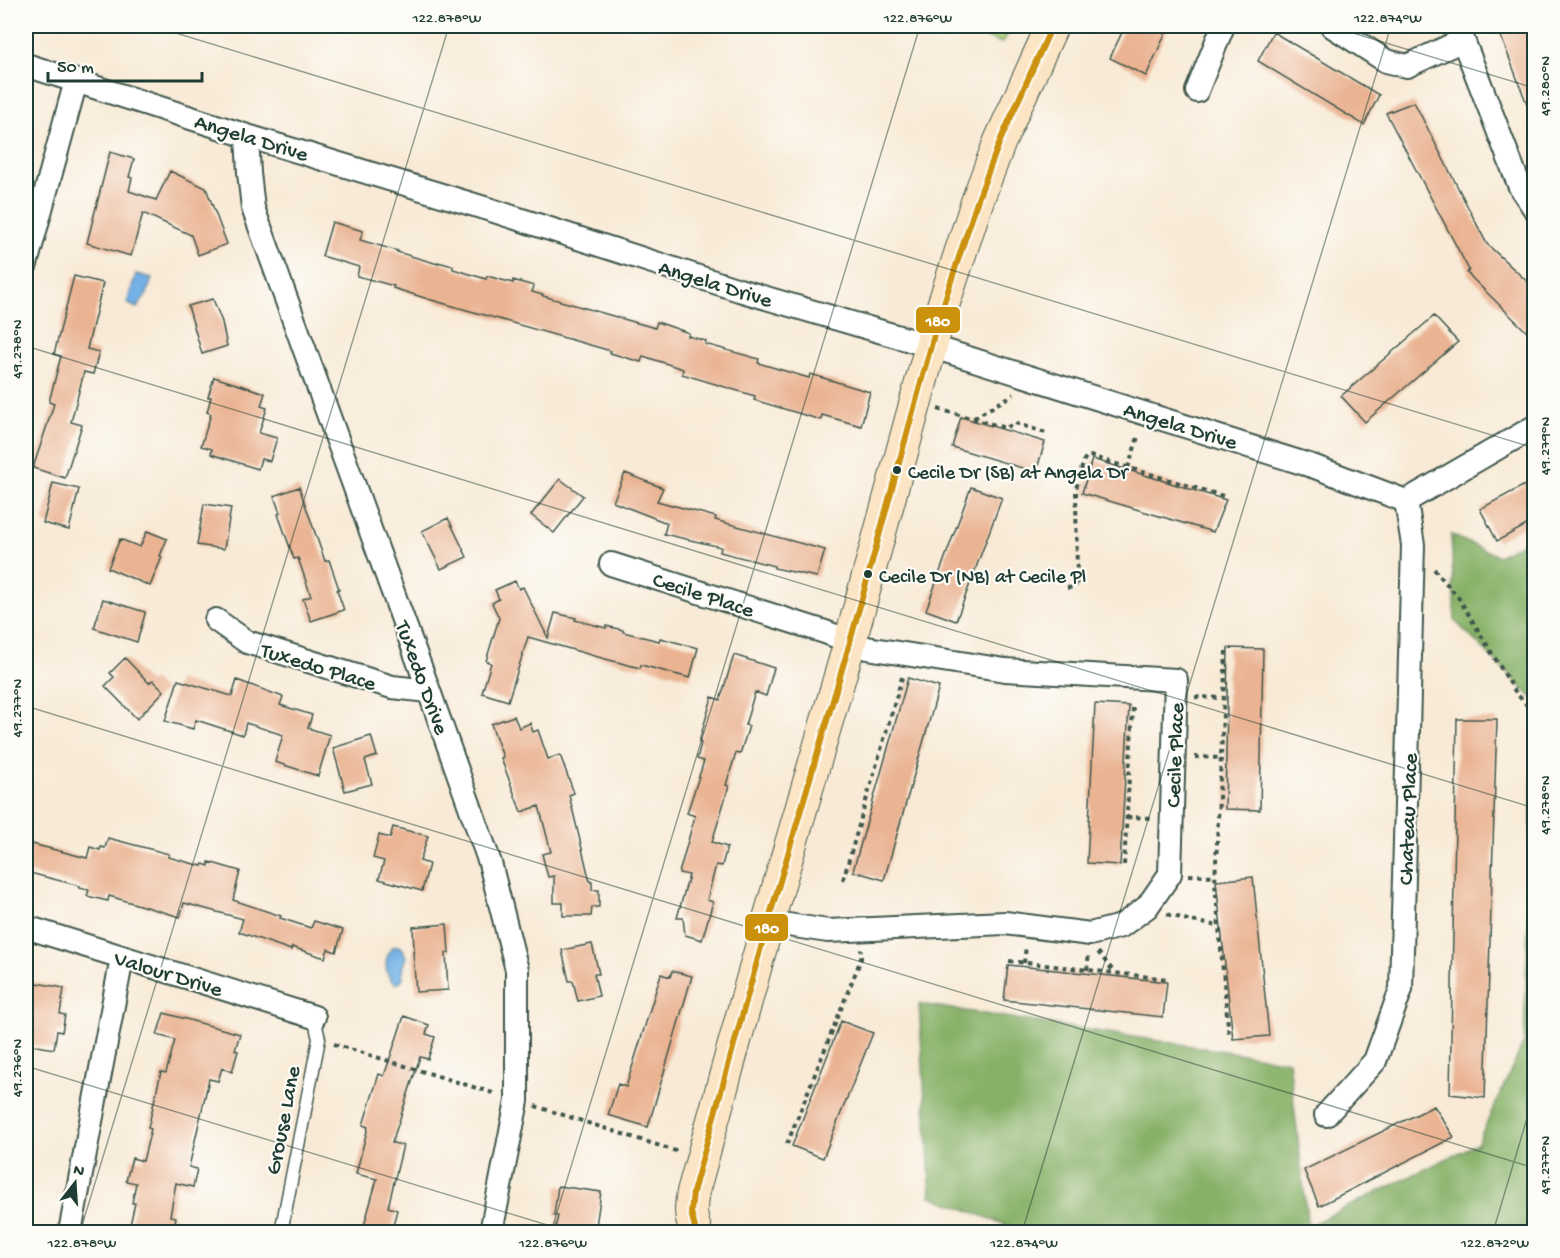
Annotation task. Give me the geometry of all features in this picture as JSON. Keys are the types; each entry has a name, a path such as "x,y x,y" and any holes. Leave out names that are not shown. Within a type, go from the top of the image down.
{"street":[{"path":"696,1233 690,1207 693,1192 768,922 850,642 930,346 1000,141 1052,26"},
{"path":"1197,90 1223,26"},
{"path":"1332,26 1386,61 1407,66 1461,32 1520,188 1534,207"},
{"name":"Angela Drive","path":"26,65 740,290 930,346 1315,466 1406,501"},
{"path":"26,264 76,81"},
{"name":"Tuxedo Drive","path":"247,136 253,208 490,863 517,970 517,1101 491,1233"},
{"path":"1406,501 1534,427"},
{"name":"Chateau Place","path":"1326,1115 1375,1061 1401,989 1413,545 1406,501"},
{"name":"Cecile Place","path":"611,564 825,632 867,648 1005,670 1176,680 1170,874 1147,907 1121,926 1090,934 1005,923 828,931 768,922"},
{"name":"Tuxedo Place","path":"216,620 247,642 392,687 429,691"},
{"name":"Valour Drive","path":"26,927 314,1017"},
{"path":"70,1233 122,958"}],"lane":[{"name":"Grouse Lane","path":"281,1233 319,1039 314,1017"}],"path":[{"path":"973,418 1018,391"},
{"path":"935,408 1006,428 1016,423 1049,434"},
{"path":"1128,468 1140,430"},
{"path":"1067,588 1076,588 1077,582 1076,489 1087,456 1223,496"},
{"path":"1413,545 1458,597 1516,693 1534,713"},
{"path":"1226,651 1215,883 1229,1037"},
{"path":"843,880 906,666"},
{"path":"1197,697 1224,698"},
{"path":"1124,865 1133,708"},
{"path":"1196,757 1221,758"},
{"path":"1127,817 1151,818"},
{"path":"1197,875 1215,876"},
{"path":"1172,916 1219,926"},
{"path":"1024,963 1026,946"},
{"path":"1096,950 1115,973"},
{"path":"787,1144 841,1012 861,956"},
{"path":"1087,970 1088,960"},
{"path":"1009,961 1168,979"},
{"path":"319,1039 517,1101"},
{"path":"560,1114 702,1159"},
{"path":"942,1233 945,1227"}],"green space":[{"path":"949,26 1013,26 1002,43"},
{"path":"1451,535 1498,556 1534,537 1534,700 1455,621"},
{"path":"1534,728 1534,1232 1024,1232 931,1196 919,1004 1289,1061 1308,1226 1477,1144 1524,1042"}],"water":[{"path":"136,274 152,278 147,294 137,308 127,303"},
{"path":"398,946 403,949 406,957 402,969 403,978 396,984 387,972 386,962 392,947"}],"building":[{"path":"1125,26 1169,26 1146,76 1110,58"},
{"path":"1497,26 1534,26 1534,120 1533,120"},
{"path":"1273,32 1379,95 1364,125 1258,61"},
{"path":"1414,102 1487,244 1534,288 1534,339 1467,273 1469,270 1386,113"},
{"path":"110,152 134,159 129,177 132,178 129,191 156,200 170,171 206,188 227,244 198,255 191,235 143,213 131,256 87,243"},
{"path":"332,222 363,231 360,240 397,252 453,266 453,269 486,279 487,276 534,286 532,292 543,296 655,328 657,322 689,333 688,336 706,341 705,344 759,359 758,363 809,378 810,374 870,392 861,426 822,415 821,420 754,400 755,396 682,374 683,369 643,356 641,362 610,353 611,351 428,299 393,288 394,286 357,276 359,267 322,256"},
{"path":"74,276 103,283 87,349 99,352 93,374 84,372 71,422 82,425 65,478 33,468 54,404 49,402 61,356 54,354"},
{"path":"213,299 222,322 227,346 202,354 188,306"},
{"path":"1434,316 1458,342 1365,422 1341,396"},
{"path":"214,377 265,393 261,406 267,408 259,433 277,438 270,461 261,459 258,469 211,454 212,449 201,446 211,414 207,412 211,397 208,397"},
{"path":"961,417 1045,442 1036,472 952,447"},
{"path":"1092,459 1226,500 1213,532 1082,493"},
{"path":"625,473 663,488 657,501 716,517 715,520 825,550 817,577 774,568 774,566 720,552 721,547 664,534 667,523 613,502"},
{"path":"560,479 583,496 554,533 531,515"},
{"path":"1534,480 1534,521 1497,541 1480,509"},
{"path":"53,483 79,489 69,530 43,523"},
{"path":"299,487 325,561 329,560 344,610 311,621 303,599 311,596 298,558 294,559 274,496"},
{"path":"971,487 1002,498 956,621 926,610"},
{"path":"204,504 231,508 224,549 197,545"},
{"path":"448,518 467,557 441,569 422,531"},
{"path":"147,531 167,539 150,586 108,568 120,539 140,547"},
{"path":"515,581 519,589 523,587 548,638 555,613 659,641 660,638 698,648 690,678 641,665 640,668 528,637 508,701 482,693 491,663 486,661 499,618 492,603 499,599 495,590"},
{"path":"103,599 145,612 137,642 94,628"},
{"path":"1228,648 1263,649 1260,810 1225,809"},
{"path":"734,655 774,668 766,696 755,692 745,725 749,726 740,754 736,753 726,785 729,786 712,842 727,847 722,866 716,865 707,900 713,902 702,940 685,935 683,918 677,918 689,875 679,873 695,816 687,813 704,761 697,759 701,743 699,742 712,697 720,700"},
{"path":"125,658 149,683 153,680 164,691 137,719 105,686 114,677 110,673"},
{"path":"908,678 939,687 884,880 853,871"},
{"path":"178,680 232,696 237,680 283,697 280,705 312,715 308,728 330,735 318,776 275,762 283,735 246,723 243,735 196,720 193,729 165,721"},
{"path":"1095,704 1129,706 1120,865 1087,863"},
{"path":"514,716 519,728 530,723 533,732 538,730 548,759 560,755 574,793 569,795 590,882 592,882 592,890 599,890 599,907 592,907 591,916 563,916 563,903 554,903 554,876 548,877 542,854 551,852 539,806 521,812 491,724"},
{"path":"1457,719 1497,719 1485,1098 1450,1094"},
{"path":"371,736 377,756 365,760 372,784 345,791 333,748"},
{"path":"393,827 428,836 420,861 429,864 422,891 379,879 384,861 373,858 379,835 390,838"},
{"path":"108,838 169,854 168,857 202,866 203,864 209,866 209,862 240,871 233,900 311,928 314,921 343,930 336,952 328,949 325,958 292,947 291,950 239,932 243,919 184,903 180,917 109,896 108,901 87,896 89,890 79,888 80,886 26,872 32,844 87,858 90,847 100,850 101,847 105,848"},
{"path":"1253,877 1269,1036 1233,1039 1216,881"},
{"path":"447,924 448,990 416,992 413,927"},
{"path":"592,944 599,974 594,974 599,996 578,1001 573,981 569,981 562,950"},
{"path":"1008,965 1167,982 1163,1017 1004,1000"},
{"path":"672,971 692,976 648,1127 608,1115 618,1084 626,1087 661,974 670,977"},
{"path":"26,981 64,988 60,1014 65,1015 62,1032 57,1031 54,1049 26,1044"},
{"path":"164,1013 240,1034 235,1050 238,1051 232,1072 222,1068 218,1081 209,1079 189,1167 197,1169 193,1187 176,1183 170,1216 176,1217 173,1233 136,1233 137,1227 130,1225 135,1203 132,1203 136,1183 126,1181 132,1158 143,1161 161,1072 166,1073 175,1040 157,1035"},
{"path":"404,1016 429,1025 426,1034 435,1037 428,1059 420,1057 392,1143 403,1145 388,1207 397,1210 391,1233 362,1233 377,1179 356,1174 368,1127 363,1125 379,1074 384,1076"},
{"path":"841,1021 873,1033 823,1158 792,1146"},
{"path":"1434,1106 1454,1137 1319,1206 1304,1170"},
{"path":"558,1186 601,1192 595,1233 554,1233 558,1216 554,1215"}],"transit line":[{"name":"180","path":"696,1232 691,1212 693,1192 768,922 850,642 937,324 978,199 1000,141 1052,26"}],"place":[{"name":"Cecile Dr (SB) at Angela Dr","path":"897,470"},
{"name":"Cecile Dr (NB) at Cecile Pl","path":"868,574"}]}
